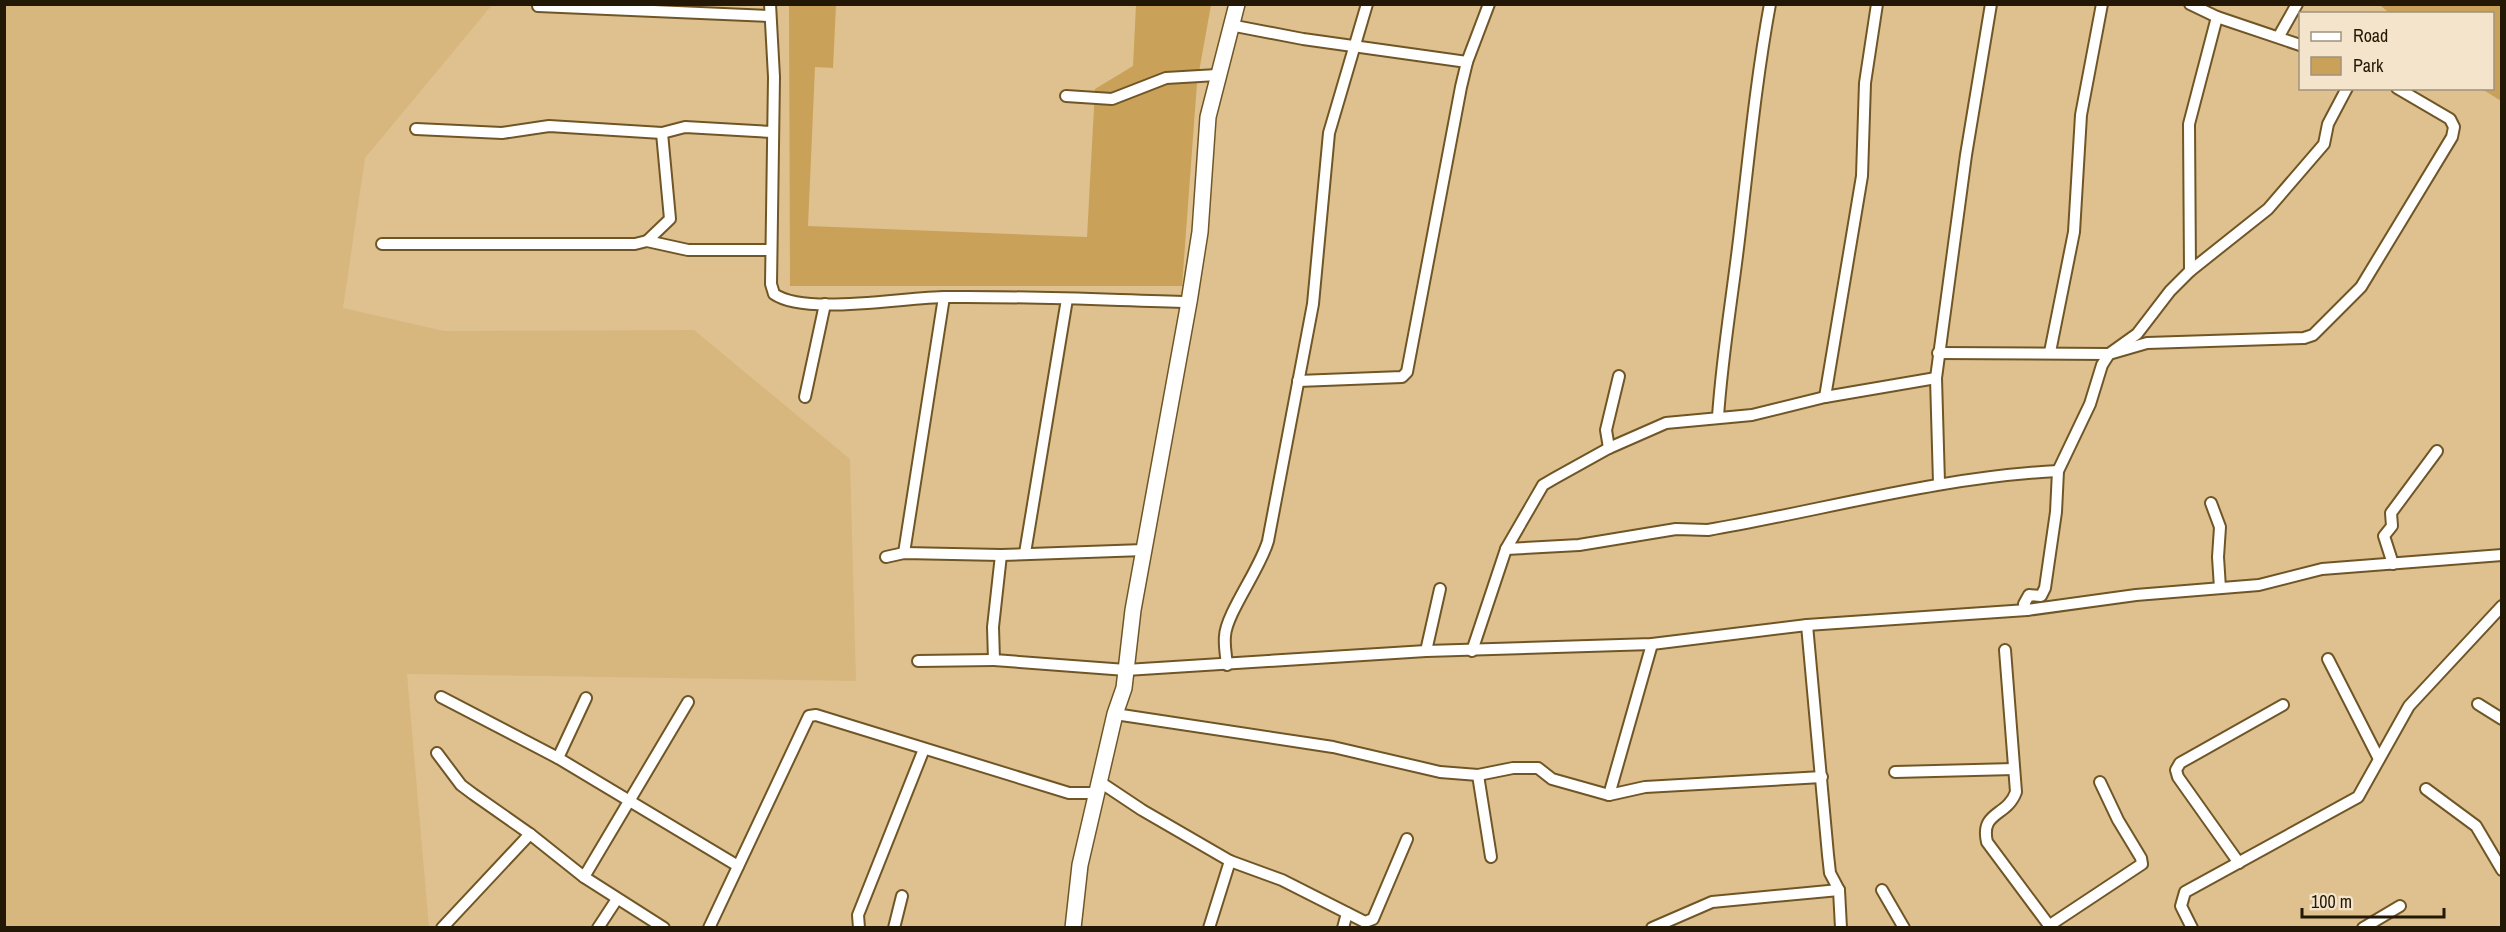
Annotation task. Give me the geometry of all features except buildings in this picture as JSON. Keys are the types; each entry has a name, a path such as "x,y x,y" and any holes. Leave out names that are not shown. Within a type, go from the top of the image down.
{"street":[{"path":"1073,927 1076,889 1115,714 1124,688 1144,550 1200,232 1208,117 1237,4"},
{"path":"1227,665 1225,635 1229,621 1263,559 1268,541 1313,304 1329,134 1366,4"},
{"path":"1298,381 1402,377 1407,372 1467,62 1489,4"},
{"path":"1718,417 1722,349 1735,272 1760,60 1770,4"},
{"path":"1825,397 1862,176 1865,83 1877,4"},
{"path":"1939,483 1935,378 1982,44 1991,4"},
{"path":"2050,352 2074,232 2081,115 2102,4"},
{"path":"2190,4 2217,17 2299,44"},
{"path":"2279,36 2296,4"},
{"path":"538,6 770,10 774,65 771,284 774,294 791,302 825,304 944,297 1188,302"},
{"path":"2190,271 2189,124 2217,17"},
{"path":"1230,25 1467,62"},
{"path":"1066,96 1112,99 1166,78 1217,75"},
{"path":"2027,610 2024,604 2029,595 2041,596 2045,588 2056,512 2058,471 2090,404 2098,374 2109,354 2137,334 2170,291 2190,271 2258,219 2273,204 2324,144 2328,124 2346,90"},
{"path":"1938,353 2109,354 2147,343 2283,339 2313,335 2361,287 2452,137 2454,127 2450,119 2400,90"},
{"path":"416,129 502,133 549,126 662,133 685,128 772,132"},
{"path":"647,241 670,219 662,133"},
{"path":"382,244 635,244 647,241 688,250 771,250"},
{"path":"904,553 944,297"},
{"path":"1025,553 1067,299"},
{"path":"805,398 825,304"},
{"path":"1609,448 1606,430 1619,376"},
{"path":"1472,651 1506,549 1543,485 1609,448 1666,423 1752,415 1825,397 1935,378"},
{"path":"2393,564 2384,536 2391,526 2391,513 2437,451"},
{"path":"1506,549 1579,545 1676,529 1708,530 1939,483 2004,474 2058,471"},
{"path":"2211,503 2220,526 2218,557 2220,588"},
{"path":"886,557 904,553 1001,555 1144,550"},
{"path":"994,660 993,627 1001,555"},
{"path":"918,661 994,660 1126,670 1426,651 1652,644 1694,636 1807,625 2027,610 2136,595 2259,585 2322,569 2502,555"},
{"path":"1426,651 1440,589"},
{"path":"2192,927 2181,906 2185,892 2358,797 2409,706 2502,606"},
{"path":"1807,625 1828,855 1830,873 1839,890 1840,927"},
{"path":"1609,795 1652,644"},
{"path":"2005,650 2016,792 2011,804 1990,818 1986,824 1985,833 1987,842 2050,926 2142,864 2142,858 2118,820 2100,782"},
{"path":"2328,659 2379,759"},
{"path":"441,697 558,758 738,866"},
{"path":"558,758 586,698"},
{"path":"584,877 688,702"},
{"path":"2478,704 2502,719"},
{"path":"2239,863 2178,777 2176,770 2180,764 2283,705"},
{"path":"1115,714 1333,747 1440,772 1478,775 1513,768 1538,768 1552,779 1609,795 1645,787 1822,777"},
{"path":"709,927 809,716 816,715 1069,794 1099,788 1230,861 1282,880 1372,925 1407,839"},
{"path":"859,927 858,915 924,749"},
{"path":"437,753 461,785 530,834 584,877 664,927"},
{"path":"1895,772 2014,769"},
{"path":"1478,775 1491,857"},
{"path":"2426,789 2476,826 2502,870"},
{"path":"442,927 530,834"},
{"path":"1209,927 1230,861"},
{"path":"1652,927 1713,902 1839,890"},
{"path":"1882,890 1904,927"},
{"path":"894,927 902,896"},
{"path":"598,927 617,899"},
{"path":"2363,927 2400,906"},
{"path":"1343,927 1347,913"}],"shaded area":[{"path":"5,4 492,5 365,158 343,308 444,331 694,330 850,459 856,681 407,674 429,927 5,927"}],"green space":[{"path":"789,5 836,5 833,68 815,67 808,226 1087,237 1095,89 1133,66 1136,5 1211,5 1197,83 1182,286 790,286"},
{"path":"2380,5 2501,5 2501,101 2484,90 2494,90 2494,12 2388,12"}]}
